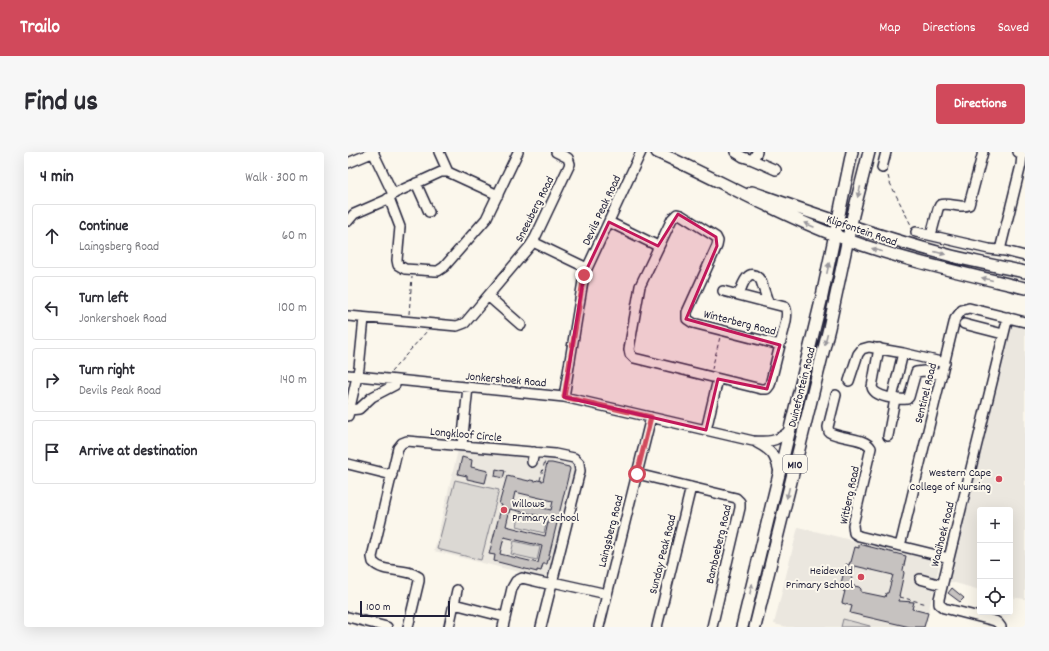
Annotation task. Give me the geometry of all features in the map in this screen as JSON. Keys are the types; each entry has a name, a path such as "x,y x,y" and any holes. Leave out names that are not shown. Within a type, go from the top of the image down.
{"main road":[{"name":"Klipfontein Road","path":"657,152 699,171 784,214 835,235 906,259 1025,288"},
{"name":"Duinefontein Road","path":"742,627 821,301 852,152"},
{"name":"Duinefontein Road","path":"755,627 829,328 850,225 869,152"},
{"name":"Klipfontein Road","path":"699,171 774,200 838,222 942,254 1025,272"}],"street":[{"path":"348,163 374,152 391,196 400,227 397,260 398,265 405,269 438,271 444,267 483,222 498,195 518,152"},
{"path":"438,152 448,172"},
{"name":"Sneeuberg Road","path":"348,316 459,325 464,323 533,242 570,164 568,158 556,152"},
{"name":"Devils Peak Road","path":"564,397 584,275 641,152"},
{"path":"735,152 743,157 755,156 776,170"},
{"path":"885,172 886,152"},
{"path":"931,235 940,205 946,204 964,207 969,205 983,152"},
{"path":"1000,250 1021,165 1022,156 1018,152"},
{"path":"348,221 354,214 441,172 448,172 498,195"},
{"path":"416,183 429,212"},
{"name":"Winterberg Road","path":"675,215 681,215 716,237 718,241 687,312 687,319 693,323 780,345 770,385 767,389 760,389 715,376 634,358 630,354 629,348 638,292 658,246 675,215"},
{"path":"609,222 658,246"},
{"path":"914,229 931,235 1025,256"},
{"path":"533,242 587,268"},
{"path":"739,295 745,278 753,275 761,281 768,302"},
{"path":"723,291 768,302 787,309 787,317 780,345"},
{"path":"488,296 522,325"},
{"name":"Sentinel Road","path":"900,546 955,318 962,310 972,308 1025,322"},
{"name":"Waaihoek Road","path":"1001,627 995,621 942,607 939,604 938,599 1008,317"},
{"path":"349,413 358,376 364,318"},
{"path":"964,324 1004,334"},
{"path":"849,381 858,354 862,349 869,347 880,348 945,363"},
{"path":"880,348 872,384 872,390 878,394 904,400 909,397 915,374 919,371 942,375"},
{"path":"888,436 903,353"},
{"path":"918,357 919,371"},
{"name":"Jonkershoek Road","path":"348,375 393,378 564,397 753,441 765,442 777,440 789,431"},
{"path":"706,430 715,376"},
{"path":"349,413 362,408 372,397 394,385 393,378"},
{"path":"462,445 468,387"},
{"name":"Witberg Road","path":"836,395 828,427 829,432 835,435 865,442 870,445 871,448 853,530 859,536 949,558"},
{"name":"Laingsberg Road","path":"599,627 651,417"},
{"name":"Longkloof Circle","path":"408,627 419,577 409,573 378,566 373,560 399,446 404,441 410,440 555,454 574,458 578,461 580,471 542,627"},
{"name":"Jonkershoek Road","path":"753,441 774,455 779,472"},
{"path":"532,462 534,452"},
{"path":"348,464 392,475"},
{"name":"Bamboeberg Road","path":"637,474 736,498 741,504 712,627"},
{"name":"Sunday Peak Road","path":"657,627 691,487"},
{"path":"503,627 512,588 516,581 522,578 607,594"},
{"path":"920,580 942,585"},
{"path":"449,627 457,590"},
{"path":"454,604 505,617"},
{"path":"348,617 387,627"}],"path":[{"path":"885,172 914,229"},
{"path":"409,318 413,273"},
{"path":"393,378 391,370 428,330"},
{"path":"715,376 721,334"},
{"path":"540,480 546,457"},
{"path":"900,597 926,604"}],"highlighted area":[{"path":"678,214 716,237 717,246 686,319 780,345 767,389 718,379 706,430 564,397 584,275 609,222 658,246"}],"shaded area":[{"name":"Western Cape College of Nursing","path":"1016,324 1025,326 1025,599 1013,597 1013,507 977,507 977,589 948,581 1010,327"},
{"name":"Willows Primary School","path":"458,450 554,459 572,463 575,469 548,579 434,551"},
{"path":"455,480 499,490 481,560 437,549"},
{"path":"520,513 547,520 544,533 517,526"},
{"name":"Heideveld Primary School","path":"798,527 936,561 939,566 925,627 787,627 774,624"},
{"path":"514,541 540,547 537,560 511,554"},
{"path":"843,619 870,626 870,627 841,627"}],"building":[{"path":"462,457 472,460 471,467 488,471 485,483 467,479 467,476 458,474"},
{"path":"547,463 569,467 570,469 547,564 543,564 541,571 537,570 537,572 494,561 495,555 489,554 502,505 499,504 507,476 529,481 543,481","holes":["515,492 553,501 551,510 513,501","510,509 549,518 545,536 506,526","504,537 542,546 538,563 500,554"]},
{"path":"496,469 505,471 503,478 495,476"},
{"path":"859,544 906,556 899,601 914,602 912,609 928,613 924,627 910,627 850,613 852,606 842,603 845,591 843,591 844,587 840,587 846,564 849,565 851,562 855,547 859,548","holes":["855,566 893,575 888,593 886,593 885,597 861,592 859,587 850,585"]},
{"path":"952,588 964,598 960,602 948,593"}],"place":[{"name":"Western Cape College of Nursing","path":"999,479"},
{"name":"Willows Primary School","path":"504,510"},
{"name":"Heideveld Primary School","path":"861,577"}],"route":[{"path":"584,275 564,397 574,398 651,417 637,474"}]}
